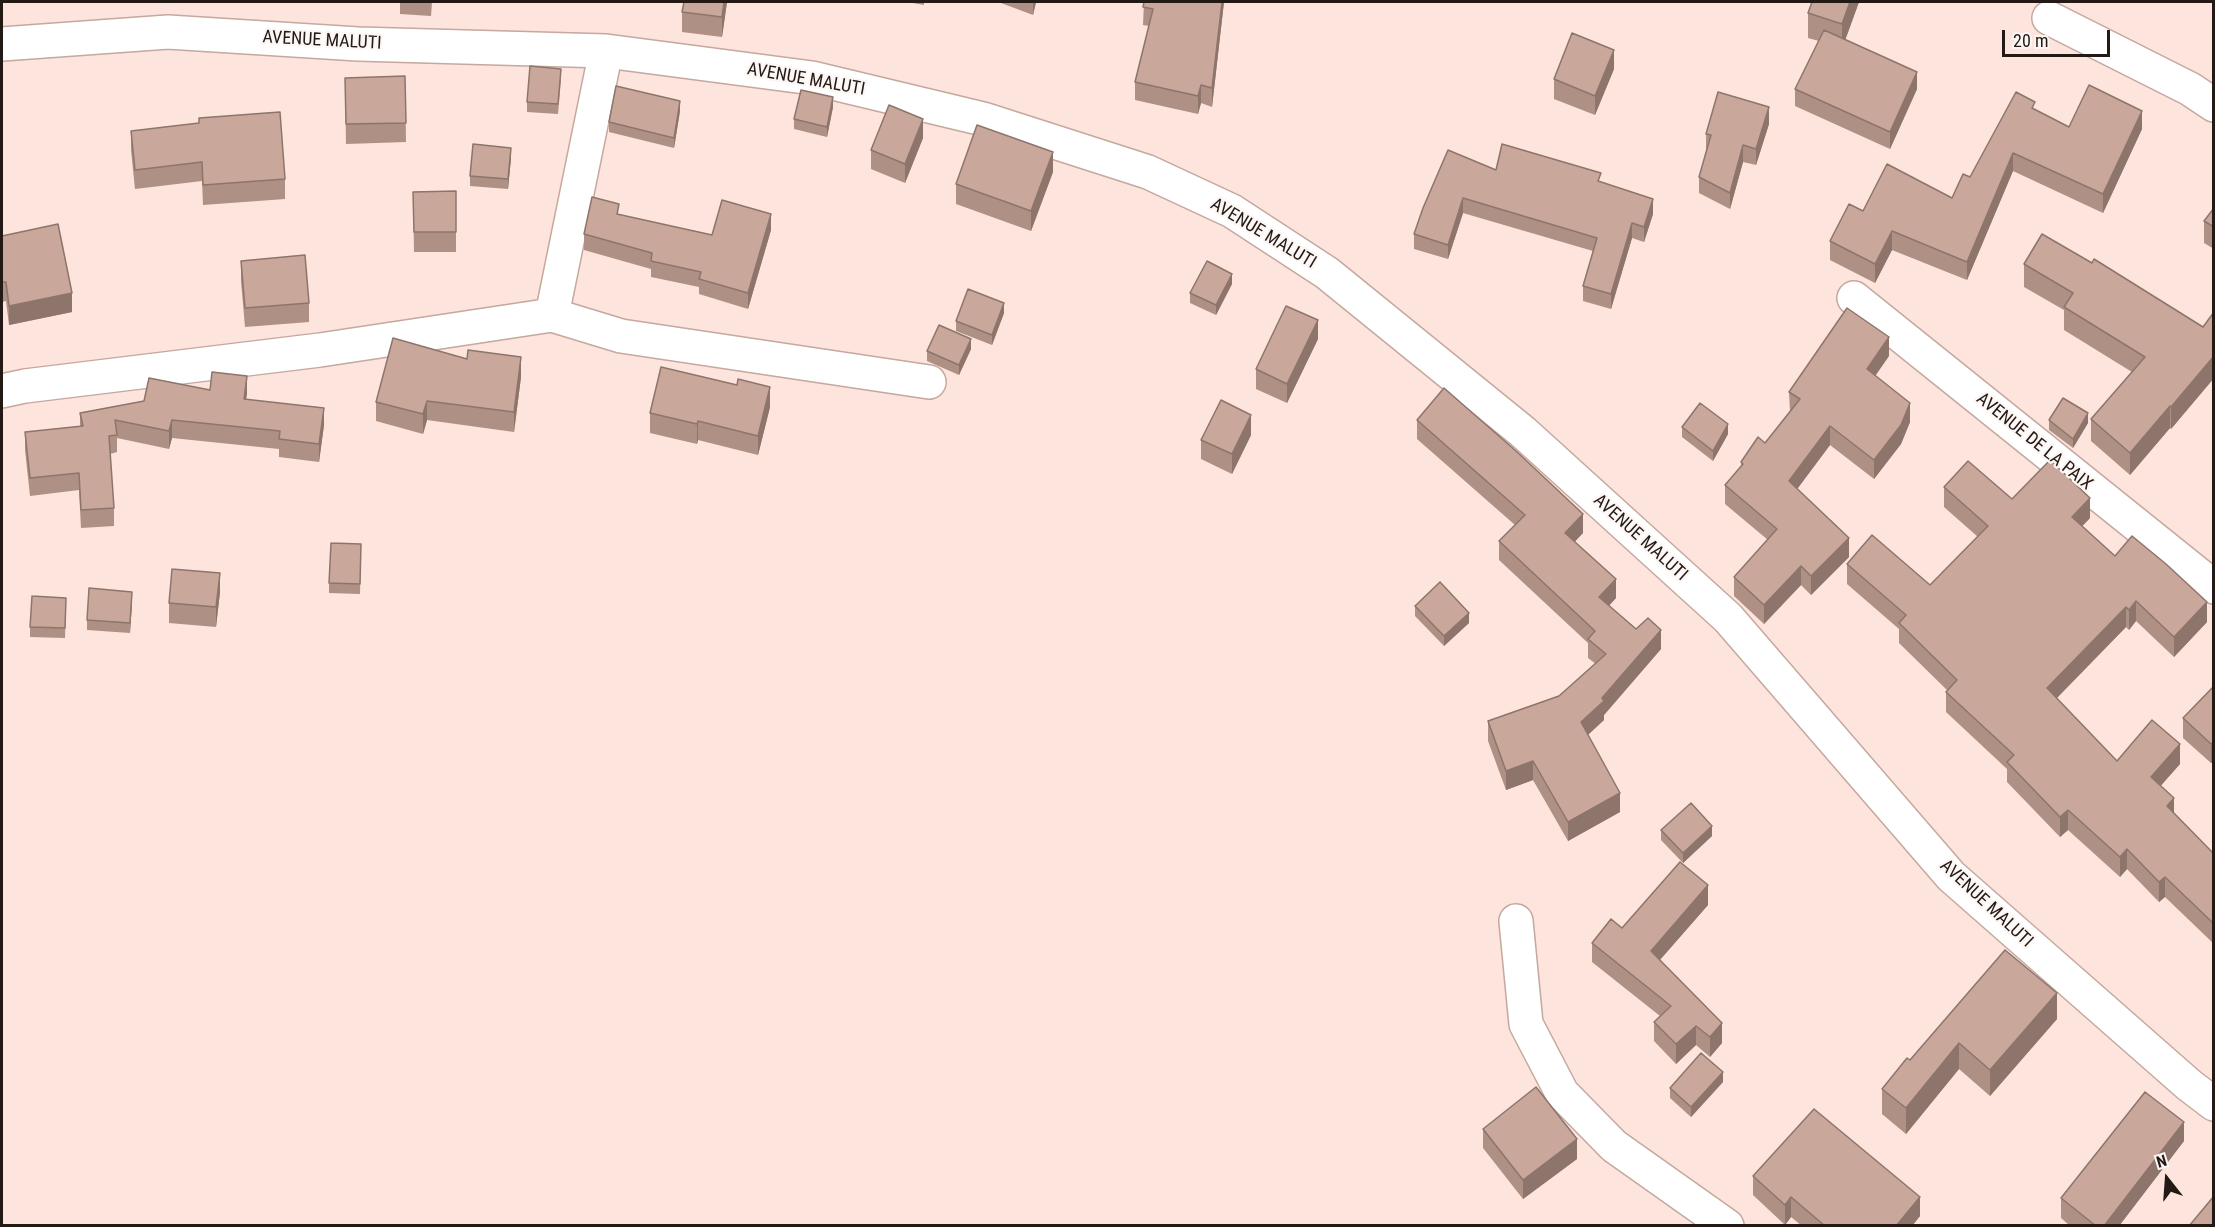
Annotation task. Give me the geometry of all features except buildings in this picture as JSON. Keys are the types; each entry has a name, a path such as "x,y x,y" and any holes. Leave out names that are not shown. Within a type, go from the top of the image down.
{"street":[{"path":"2049,18 2190,89 2214,105"},
{"name":"AVENUE MALUTI","path":"2,44 168,32 358,44 606,51 812,78 983,119 1148,172 1232,211 1327,273 1523,432 1728,618 1951,876 2189,1085 2214,1104"},
{"path":"552,315 606,51"},
{"name":"AVENUE DE LA PAIX","path":"1854,297 2214,587"},
{"path":"2,391 25,386 320,350 552,315 621,336 929,382"},
{"path":"1516,921 1526,1024 1562,1093 1614,1146 1727,1226"}]}
